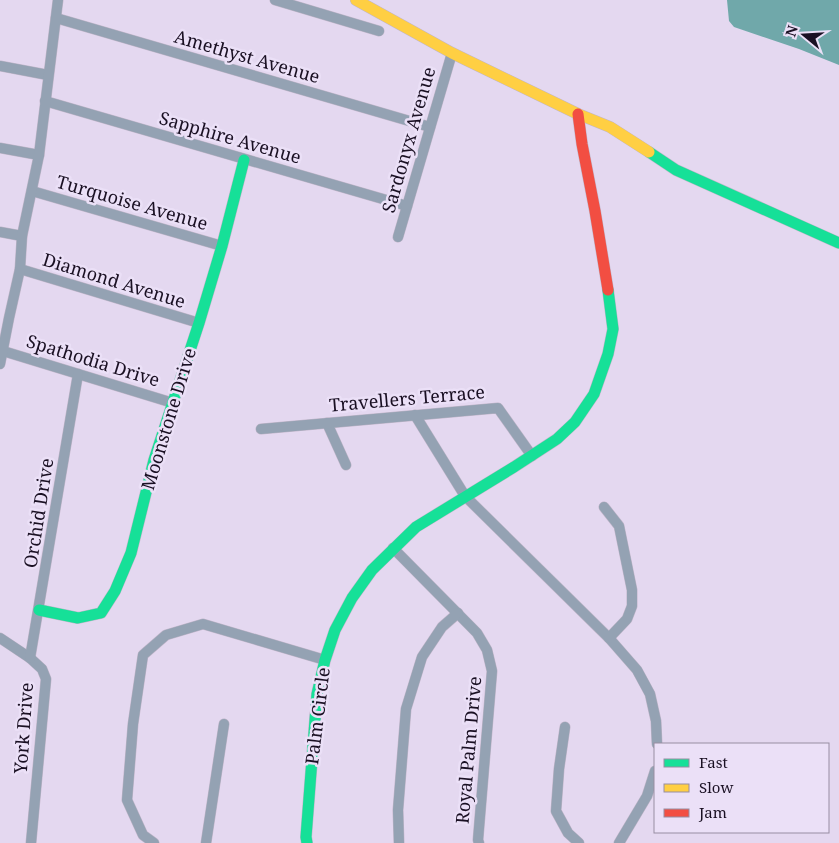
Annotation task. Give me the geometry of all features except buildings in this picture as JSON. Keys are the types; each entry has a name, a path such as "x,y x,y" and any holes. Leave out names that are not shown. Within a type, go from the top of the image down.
{"street":[{"path":"0,364 3,350 4,317 20,270 22,236 39,155 58,0"},
{"path":"275,0 379,31"},
{"path":"356,0 452,52 578,114 610,127 676,170 839,243"},
{"name":"Amethyst Avenue","path":"56,18 430,127"},
{"name":"Sardonyx Avenue","path":"398,237 452,52"},
{"path":"0,66 48,75"},
{"name":"Sapphire Avenue","path":"45,101 407,206"},
{"name":"Palm Circle","path":"307,843 317,694 325,660 335,630 352,598 372,570 416,527 557,439 575,422 594,394 608,354 613,329 578,114"},
{"path":"0,148 39,155"},
{"name":"Moonstone Drive","path":"39,610 78,618 101,613 115,591 131,553 154,460 199,323 222,246 244,160"},
{"name":"Turquoise Avenue","path":"32,191 222,246"},
{"path":"0,232 22,236"},
{"name":"Diamond Avenue","path":"20,270 199,323"},
{"name":"Spathodia Drive","path":"3,350 173,403"},
{"name":"Orchid Drive","path":"30,658 78,374"},
{"name":"Travellers Terrace","path":"260,429 498,408 532,456"},
{"path":"415,415 465,496 610,638 637,670 650,694 656,721 657,743"},
{"path":"327,423 346,465"},
{"path":"604,507 619,526 632,590 632,606 626,620 610,638"},
{"name":"Royal Palm Drive","path":"393,548 477,633 487,650 492,671 479,843"},
{"path":"399,843 398,810 406,709 422,657 442,627 458,613"},
{"path":"154,843 143,835 127,800 132,724 143,655 166,635 203,624 325,660"},
{"name":"York Drive","path":"0,638 30,658 42,669 46,679 31,843"},
{"path":"206,843 224,724"},
{"path":"566,726 559,769 556,811 568,833 579,843"},
{"path":"619,843 647,796 654,775"}],"shaded area":[{"path":"727,0 839,0 839,65 734,27 729,21"}],"traffic: fast":[{"path":"649,152 676,170 839,243"},
{"path":"39,610 78,618 101,613 115,591 131,553 154,460 199,323 222,246 244,160"},
{"path":"307,843 317,694 325,660 335,630 352,598 372,570 416,527 557,439 575,422 594,394 608,354 613,329 608,290"}],"traffic: slow":[{"path":"356,0 452,53 578,114 610,127 649,152"}],"traffic: jam":[{"path":"578,114 608,290"}]}
